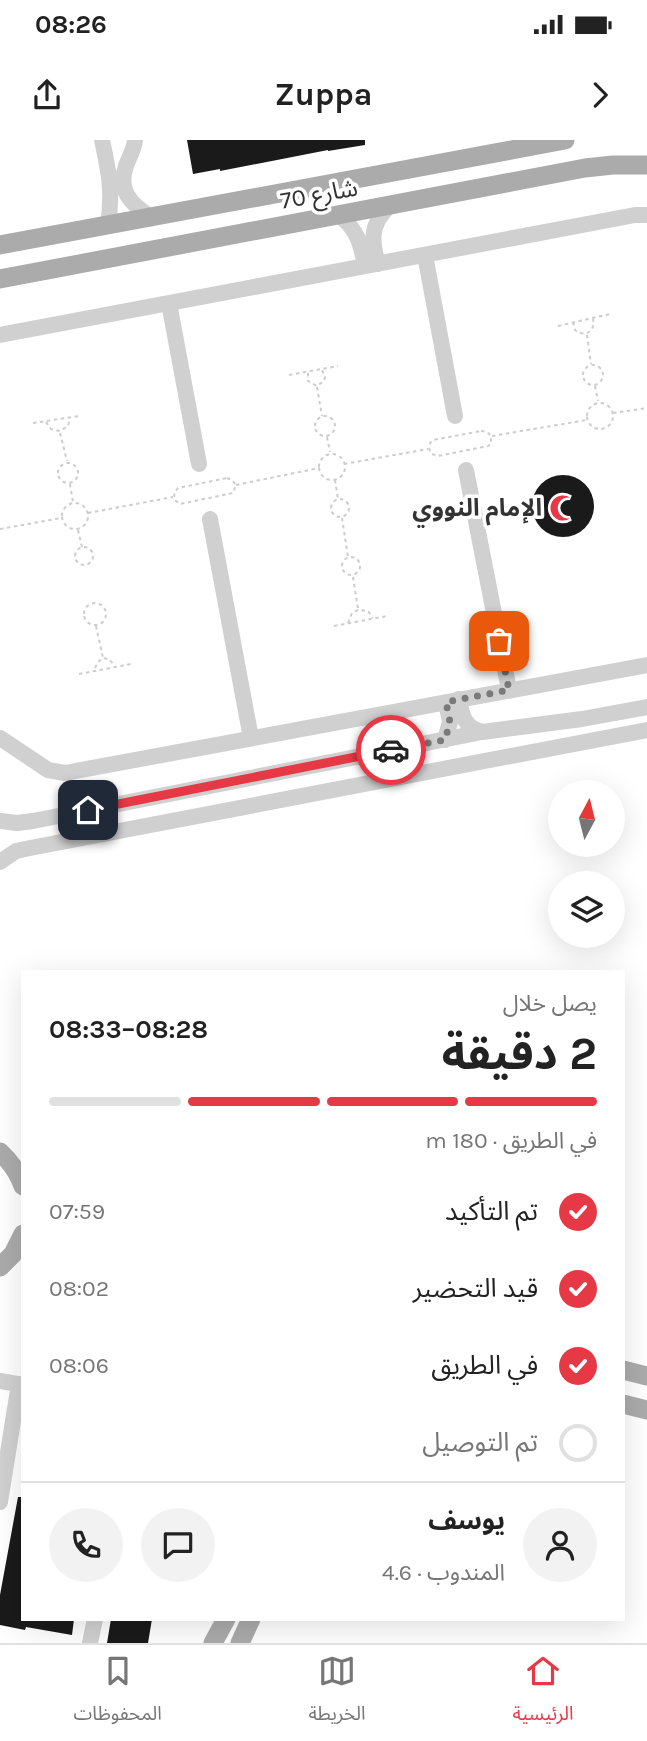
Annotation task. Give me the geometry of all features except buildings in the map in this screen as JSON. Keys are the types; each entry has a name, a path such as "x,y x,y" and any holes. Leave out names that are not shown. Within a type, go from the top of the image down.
{"main road":[{"name":"شارع 70","path":"0,245 565,140"},
{"name":"شارع 70","path":"0,279 585,168 647,164"},
{"path":"0,1152 21,1181"},
{"path":"0,1269 13,1254 21,1238"},
{"path":"0,1269 21,1265"},
{"path":"625,1371 647,1377"},
{"path":"625,1404 647,1410"},
{"path":"214,1643 225,1621"},
{"path":"240,1643 250,1621"}],"street":[{"path":"135,140 124,175 127,196 151,217"},
{"path":"104,148 116,162 128,164"},
{"path":"104,148 111,192 108,225"},
{"path":"371,265 373,236 378,220 389,206"},
{"path":"338,215 351,226 371,265"},
{"path":"0,335 635,215 647,215"},
{"path":"425,255 455,416"},
{"path":"169,303 199,464"},
{"path":"466,470 509,690"},
{"path":"210,519 251,738"},
{"path":"0,737 44,767 59,773 647,665"},
{"path":"453,701 465,723 482,732"},
{"path":"445,740 453,701"},
{"path":"1,821 33,821 482,732 582,719 647,707"},
{"path":"1,860 16,851 30,848 647,730"},
{"path":"0,1381 21,1385 0,1502"},
{"path":"90,1643 95,1621"}],"path":[{"path":"558,326 610,314"},
{"path":"573,322 575,330 587,334 594,326 593,318"},
{"path":"587,334 592,365"},
{"path":"592,365 601,368 603,373 603,380 595,385 586,383 583,377 586,368 592,365"},
{"path":"289,375 338,366"},
{"path":"317,386 324,382 325,373 322,370"},
{"path":"308,372 308,381 317,386"},
{"path":"595,385 599,404"},
{"path":"317,386 322,416"},
{"path":"599,404 607,406 612,413 612,421 603,429 592,426 587,420 591,407 599,404"},
{"path":"612,413 647,408"},
{"path":"33,423 79,416"},
{"path":"322,416 330,417 334,423 332,433 327,436 318,435 314,427 316,420 322,416"},
{"path":"60,432 68,426 70,417"},
{"path":"492,436 488,446 438,456 432,454 429,449 433,440 481,431 492,436 587,420"},
{"path":"46,421 51,429 60,432"},
{"path":"60,432 67,462"},
{"path":"327,436 331,454"},
{"path":"344,464 429,449"},
{"path":"331,454 339,457 344,464 344,472 335,480 325,477 319,468 324,457 331,454"},
{"path":"67,462 74,464 79,472 76,480 70,483 62,482 58,476 58,469 67,462"},
{"path":"236,485 319,468"},
{"path":"227,478 236,485 233,493 180,504 174,496 178,488 227,478"},
{"path":"335,480 338,499"},
{"path":"70,483 73,502"},
{"path":"88,513 174,496"},
{"path":"338,499 344,499 349,506 348,513 342,517 333,515 331,509 332,503 338,499"},
{"path":"73,502 81,504 88,513 86,523 78,529 66,526 62,518 63,510 73,502"},
{"path":"342,517 348,557"},
{"path":"0,529 62,518"},
{"path":"78,529 82,547"},
{"path":"82,547 89,548 93,554 93,560 86,566 79,565 74,557 76,551 82,547"},
{"path":"348,557 356,558 360,564 359,571 353,576 345,574 341,568 348,557"},
{"path":"353,576 358,610"},
{"path":"91,603 102,606 106,612 103,622 96,626 88,623 83,616 85,608 91,603"},
{"path":"348,624 349,616 358,610 368,611 373,619"},
{"path":"334,626 387,616"},
{"path":"96,626 103,658"},
{"path":"96,670 97,662 103,658 109,659 115,667"},
{"path":"79,674 131,664"}],"way so far":[{"path":"391,750 445,740 450,727 446,702 509,690 499,641"}],"place":[{"name":"الإمام النووي","path":"563,508"}],"route":[{"path":"88,810 391,750"}]}
